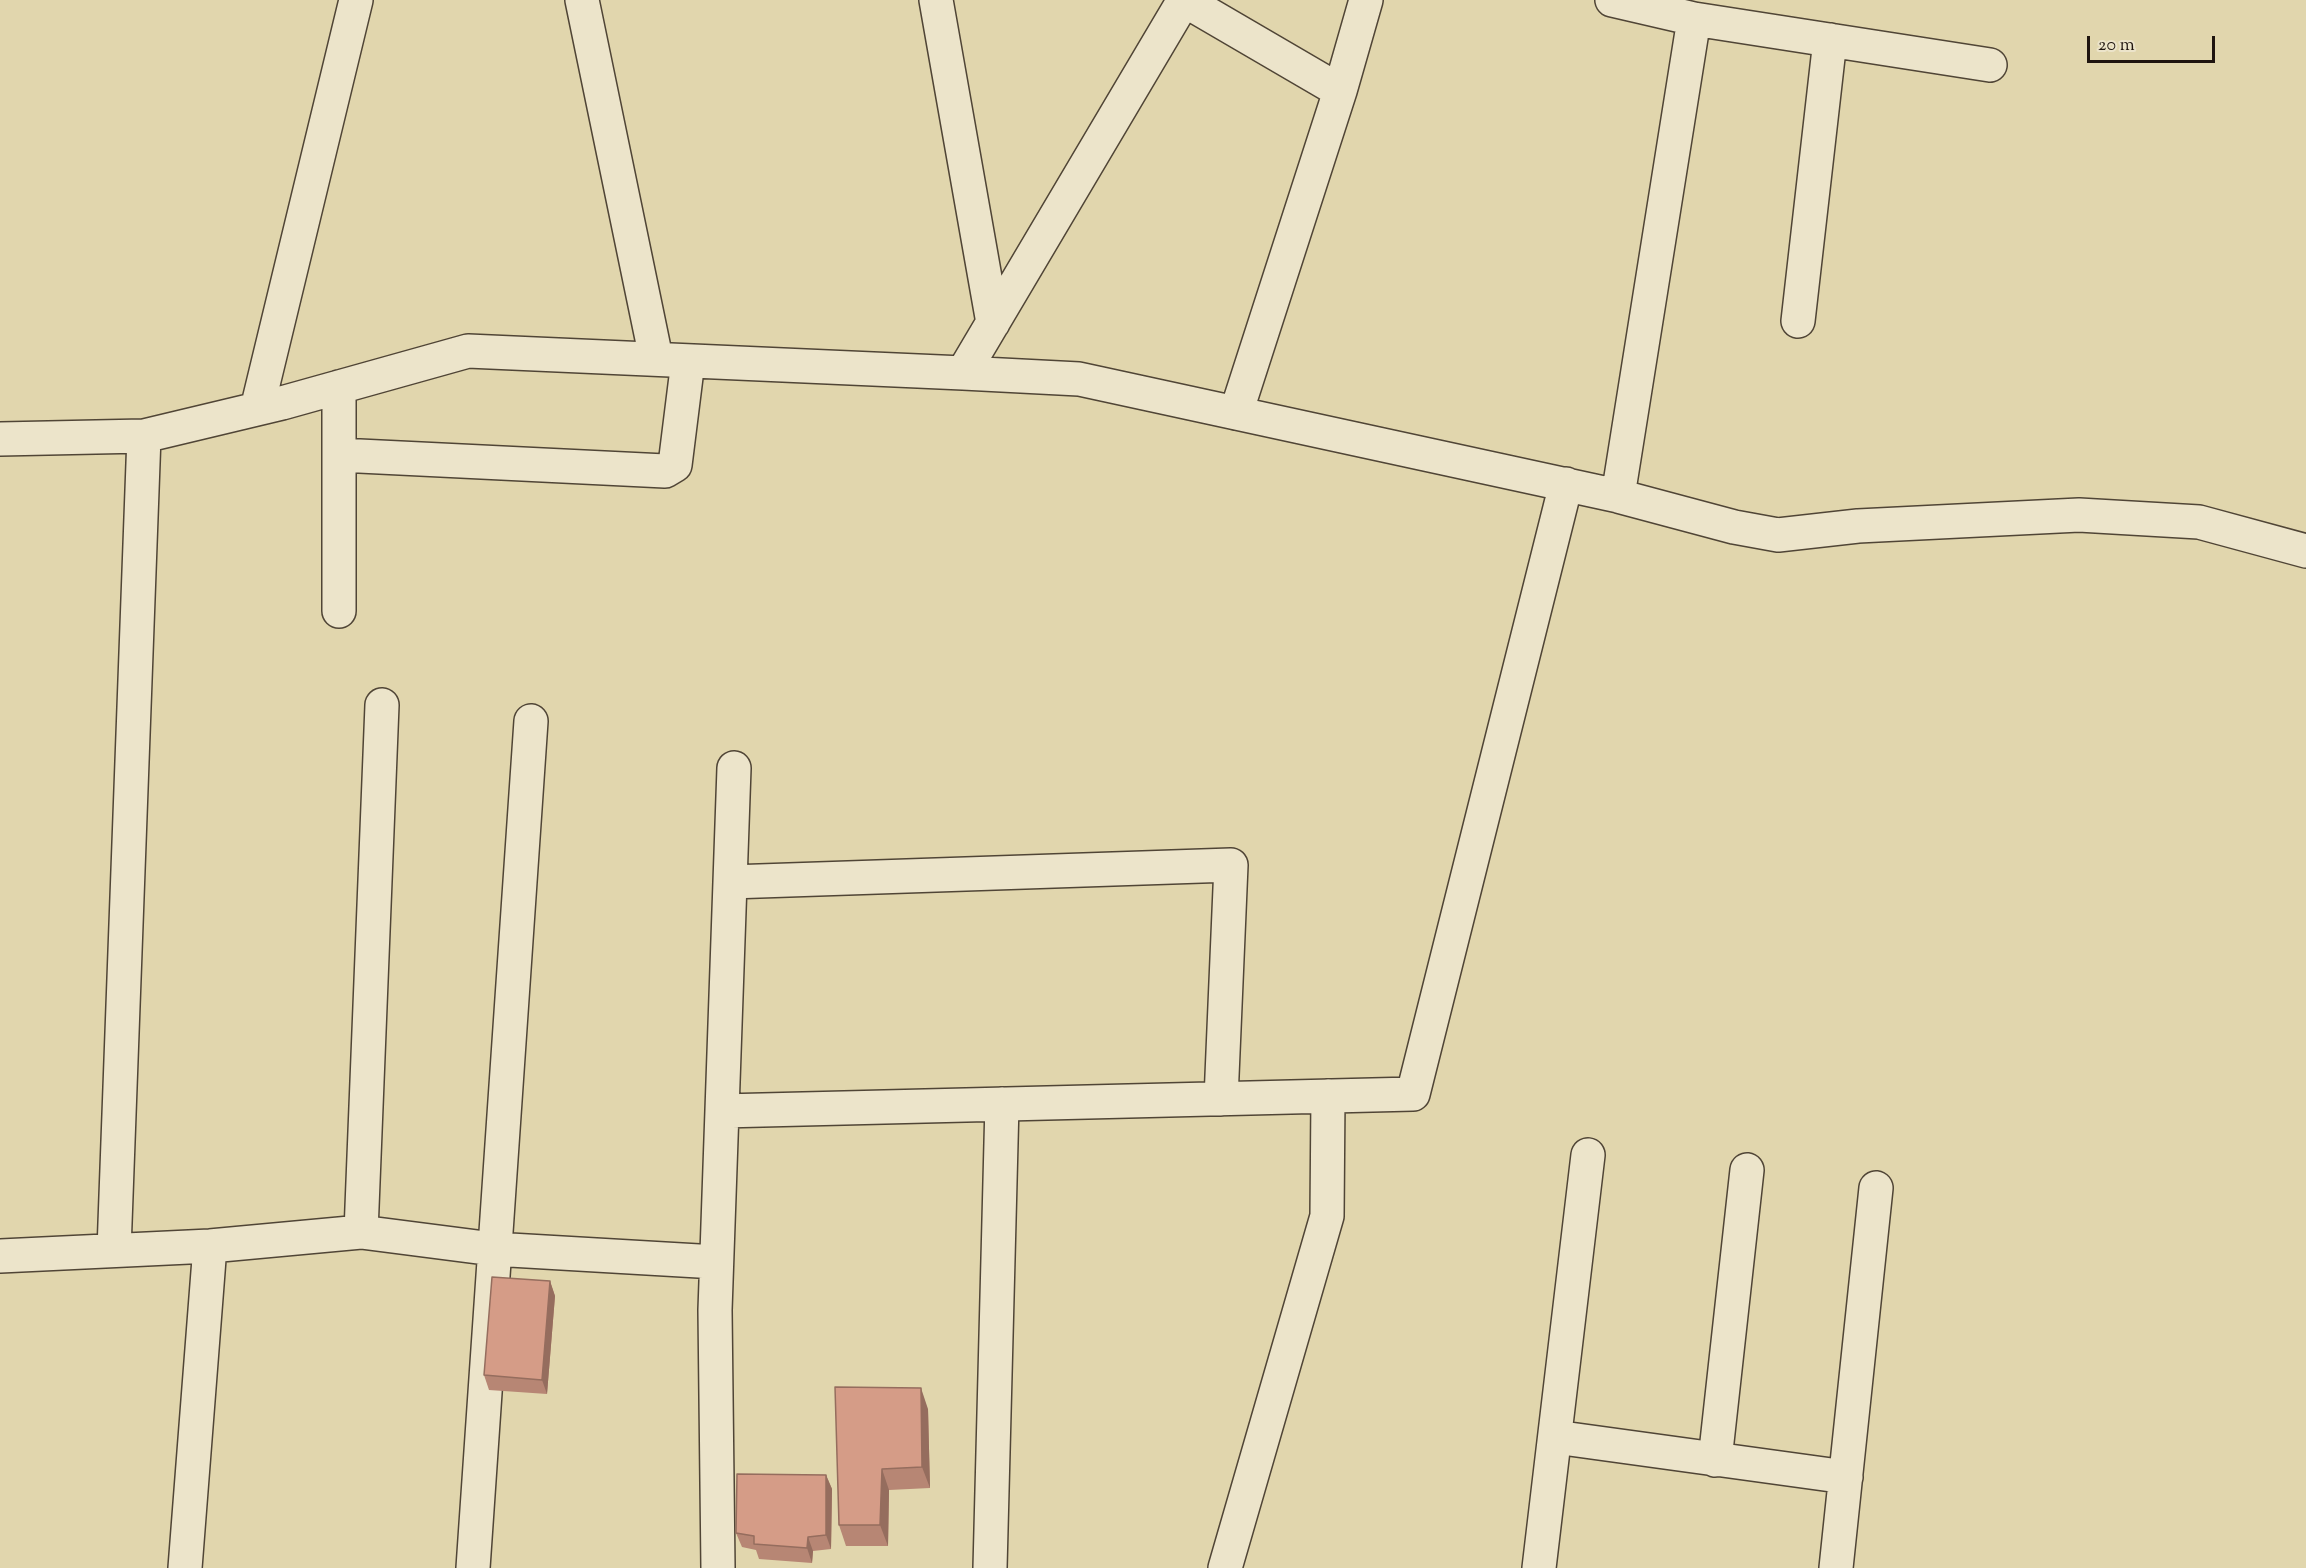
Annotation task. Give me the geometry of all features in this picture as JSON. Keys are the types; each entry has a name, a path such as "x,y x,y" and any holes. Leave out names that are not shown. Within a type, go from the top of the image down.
{"street":[{"path":"257,409 356,0"},
{"path":"582,0 656,358"},
{"path":"936,0 993,323"},
{"path":"963,373 1184,0 1340,91"},
{"path":"1236,413 1340,91 1366,0"},
{"path":"1612,0 1694,19 1990,65"},
{"path":"1618,496 1694,19"},
{"path":"1798,321 1830,40"},
{"path":"0,439 144,436 257,409 468,351 656,358 1079,379 1566,484 1734,527 1778,535 1858,526 2079,515 2199,522 2306,551"},
{"path":"339,455 665,471 675,465 688,361"},
{"path":"339,387 339,611"},
{"path":"114,1250 144,436"},
{"path":"722,1111 1413,1094 1566,484"},
{"path":"361,1232 382,705"},
{"path":"473,1568 531,721"},
{"path":"718,1568 715,1310 734,768"},
{"path":"730,882 1230,865 1221,1099"},
{"path":"1225,1568 1327,1216 1328,1096"},
{"path":"990,1568 1002,1104"},
{"path":"1539,1568 1588,1155"},
{"path":"1715,1460 1747,1170"},
{"path":"1836,1568 1876,1188"},
{"path":"0,1256 210,1246 361,1232 494,1249 717,1262"},
{"path":"185,1568 210,1246"},
{"path":"1555,1437 1846,1478"}],"building":[{"path":"492,1277 550,1281 542,1380 484,1375"},
{"path":"835,1387 921,1388 922,1467 882,1469 880,1525 839,1525"},
{"path":"737,1474 826,1475 826,1535 808,1537 807,1548 754,1544 754,1536 736,1533"}]}
